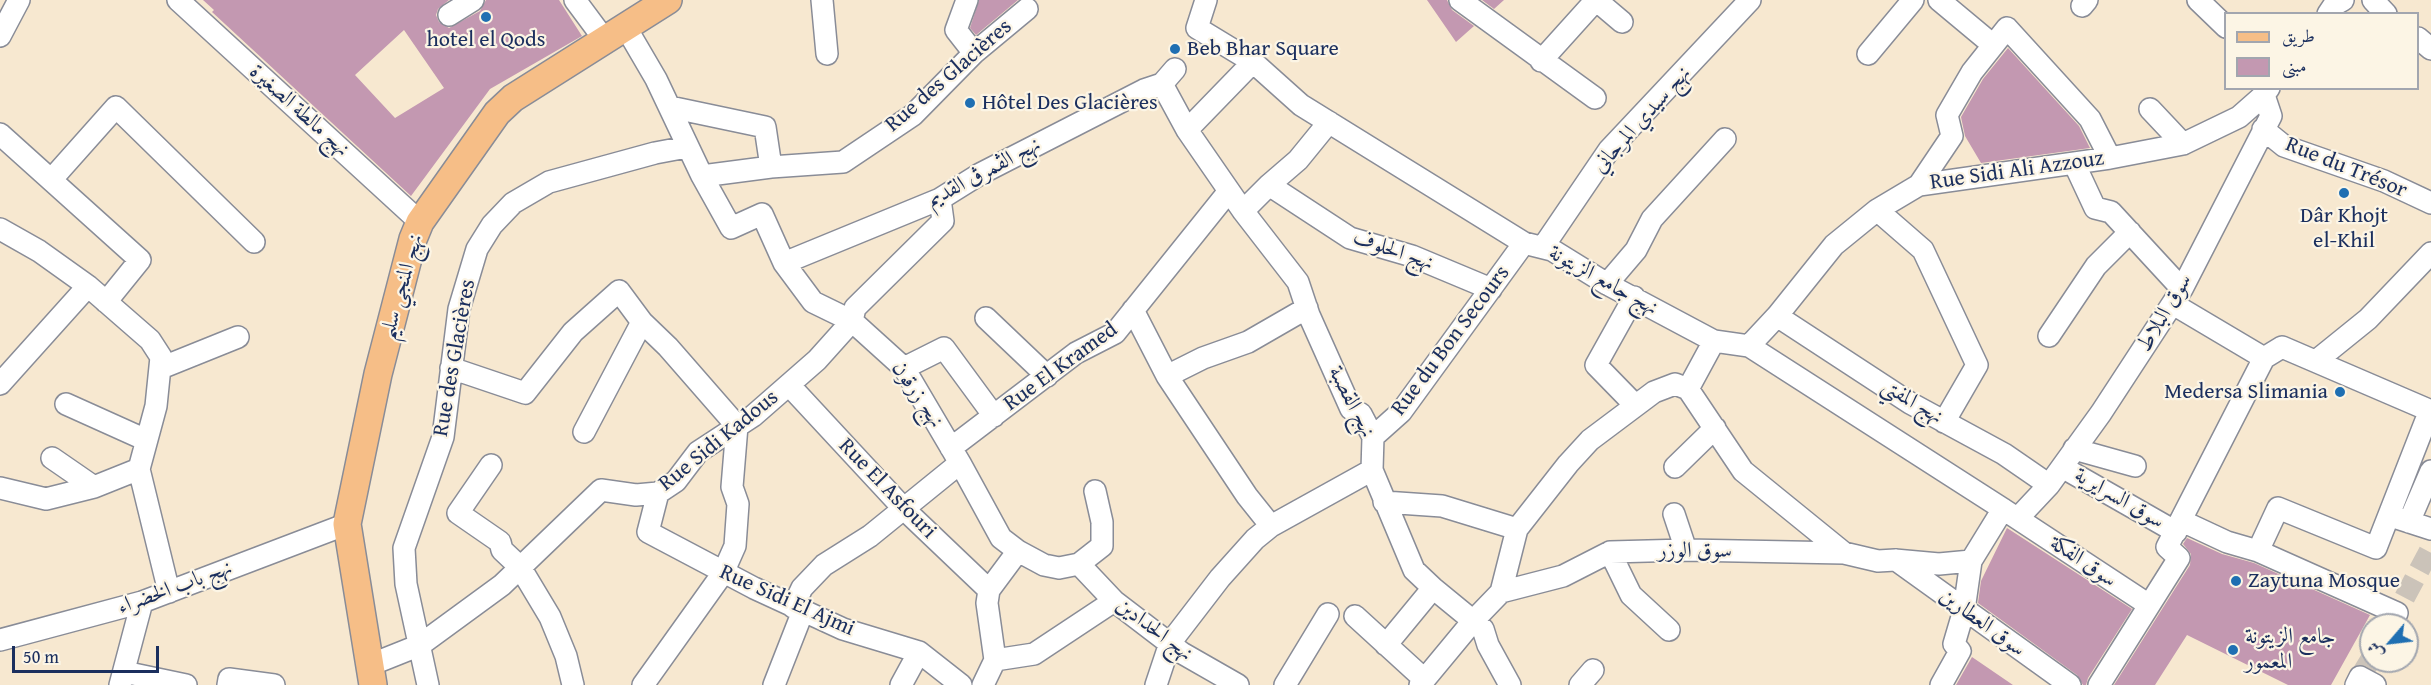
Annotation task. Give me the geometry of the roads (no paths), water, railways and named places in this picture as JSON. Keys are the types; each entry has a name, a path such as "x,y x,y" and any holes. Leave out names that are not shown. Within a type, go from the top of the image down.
{"main road":[{"name":"نهج المنجي سليم","path":"372,675 347,524 378,374 413,239 420,222 497,113 525,89 668,0"}],"street":[{"path":"0,36 19,0"},
{"name":"نهج مالطة الصغيرة","path":"178,0 420,222"},
{"path":"448,15 473,0"},
{"path":"575,0 615,33 670,107 702,176"},
{"path":"822,0 827,54"},
{"path":"967,0 956,30 974,53"},
{"name":"نهج جامع الزيتونة","path":"1206,0 1197,28 1253,62 1301,105 1534,245 1552,250 1607,284 1714,341 1749,346 2011,513"},
{"path":"1460,0 1595,98"},
{"path":"1541,61 1596,0 1622,22"},
{"path":"1868,54 1913,0"},
{"path":"1940,0 1994,45"},
{"path":"2198,0 2224,25"},
{"path":"2373,0 2384,12"},
{"name":"نهج سيدي المرجاني","path":"1534,245 1609,150 1740,4"},
{"name":"Rue des Glacières","path":"702,176 771,167 843,162 913,115 974,53 1027,9"},
{"path":"1919,185 1952,136 1947,115 1972,72 2007,28 2090,119 2110,158"},
{"path":"2419,39 2431,49"},
{"path":"1187,130 1253,62"},
{"name":"نهج القصبة","path":"1169,76 1187,130 1243,211 1298,282 1307,309 1351,409 1361,414 1373,437 1372,470 1414,570 1483,629 1488,645 1510,685"},
{"name":"نهج الڨمرڨ القديم","path":"784,263 940,199 980,174 1169,76"},
{"name":"Rue Sidi Ali Azzouz","path":"1749,346 1777,316 1834,245 1877,210 1919,185 2110,158 2183,144 2239,117 2267,92"},
{"name":"سوق البلاط","path":"1971,561 2011,513 2049,485 2122,382 2177,296 2271,116 2267,92"},
{"path":"51,180 116,107 254,242"},
{"path":"670,107 765,127 771,167"},
{"path":"2150,109 2183,144"},
{"path":"1243,211 1298,160 1329,122"},
{"name":"Rue du Trésor","path":"2263,129 2284,146 2384,182 2431,203"},
{"path":"0,134 140,260 106,302"},
{"path":"1607,284 1636,250 1652,219 1725,139"},
{"name":"Rue des Glacières","path":"428,685 406,584 404,548 442,437 459,309 477,249 492,225 513,203 549,182 687,147"},
{"path":"2074,163 2095,208 2111,212 2130,232 2177,296 2264,358"},
{"name":"نهج زرقون","path":"702,176 731,228 762,214 784,263 813,302 852,321 904,368 956,455 1001,538 1018,551 1044,565 1059,568 1079,564"},
{"name":"نهج الحلوف","path":"1269,185 1350,238 1412,256 1491,289"},
{"name":"Rue El Kramed","path":"774,685 798,609 802,588 824,565 870,536 905,510 994,416 1076,353 1115,333 1229,191"},
{"name":"Rue Sidi Kadous","path":"372,675 420,645 502,585 601,490 636,495 658,493 676,481 698,452 753,416 817,360 852,321 855,308 943,221 940,199"},
{"path":"1877,210 1923,250 1977,365 1944,422"},
{"path":"2049,336 2096,266 2130,232"},
{"path":"3,235 39,251 88,286 157,349 161,357 156,406 139,469 169,592"},
{"name":"Rue du Bon Secours","path":"1373,437 1401,412 1491,289 1534,245"},
{"path":"2316,361 2368,319 2431,253"},
{"path":"0,384 88,286"},
{"path":"451,368 525,393 573,332 619,291 642,322 668,347 737,426 732,487 738,504 735,546 723,573 643,685"},
{"path":"1634,297 1596,365 1635,405"},
{"path":"1167,376 1203,358 1248,342 1307,309"},
{"path":"1132,310 1167,376 1247,496 1271,526"},
{"name":"نهج المفتي","path":"1777,316 1910,403 2004,454 2049,485"},
{"path":"986,318 1047,376"},
{"path":"584,432 642,322"},
{"path":"161,368 238,337"},
{"path":"1688,389 1714,341"},
{"path":"2099,685 2179,558 2167,548 2264,358 2282,347 2431,411 2376,548 2278,508 2258,552"},
{"path":"904,368 944,348 994,416"},
{"path":"1355,616 1422,682 1473,621 1501,592 1517,529 1568,464 1590,440 1635,405 1654,392 1675,384 1688,389 1743,471 1844,553"},
{"name":"Rue El Asfouri","path":"789,385 905,510 989,590"},
{"path":"66,404 146,440"},
{"path":"1675,468 1715,428"},
{"path":"2074,449 2135,466"},
{"path":"52,458 94,486"},
{"path":"490,465 458,513 500,542 502,550 520,567 550,617 566,656 573,685"},
{"name":"سوق السرايرية","path":"2062,467 2179,526 2258,552 2397,613"},
{"path":"0,488 46,499 94,486 139,469"},
{"path":"1156,685 1170,643 1220,578 1255,539 1271,526 1372,470"},
{"path":"2409,522 2431,471"},
{"path":"1079,564 1101,546 1102,522 1095,491"},
{"name":"Rue Sidi El Ajmi","path":"658,493 648,532 723,573 798,609 843,628 918,652 961,685"},
{"path":"1384,502 1443,506 1517,529"},
{"name":"سوق الفكة","path":"2011,513 2149,605"},
{"path":"1674,514 1686,550"},
{"path":"2388,515 2431,529"},
{"name":"نهج باب الخضراء","path":"0,640 142,602 347,524"},
{"name":"سوق الوزر","path":"1501,592 1563,576 1610,552 1686,550 1844,553 1878,561 1895,560 1939,564 1971,561"},
{"path":"983,685 995,660 987,603 989,590 1018,551"},
{"path":"1610,552 1631,595 1669,630"},
{"name":"سوق العطارين","path":"1895,560 2070,685"},
{"path":"1941,685 1960,651 1954,644 1964,610 1971,561"},
{"name":"نهج الحدادين","path":"1079,564 1114,601 1182,654 1238,685"},
{"path":"1386,645 1433,588"},
{"path":"995,660 1034,654 1114,601"},
{"path":"142,602 122,678 186,685"},
{"path":"1285,685 1328,614"},
{"path":"901,685 918,652"},
{"path":"228,685 230,679 274,685"}],"tunnel":[{"path":"2396,613 2431,548"},
{"path":"2360,677 2362,673"}],"place":[{"name":"hotel el Qods","path":"486,17"},
{"name":"Beb Bhar Square","path":"1175,49"},
{"name":"Hôtel Des Glacières","path":"970,103"},
{"name":"Dâr Khojt el-Khil","path":"2344,193"},
{"name":"Medersa Slimania","path":"2340,392"},
{"name":"Zaytuna Mosque","path":"2236,581"},
{"name":"جامع الزيتونة المعمور","path":"2233,650"}]}
